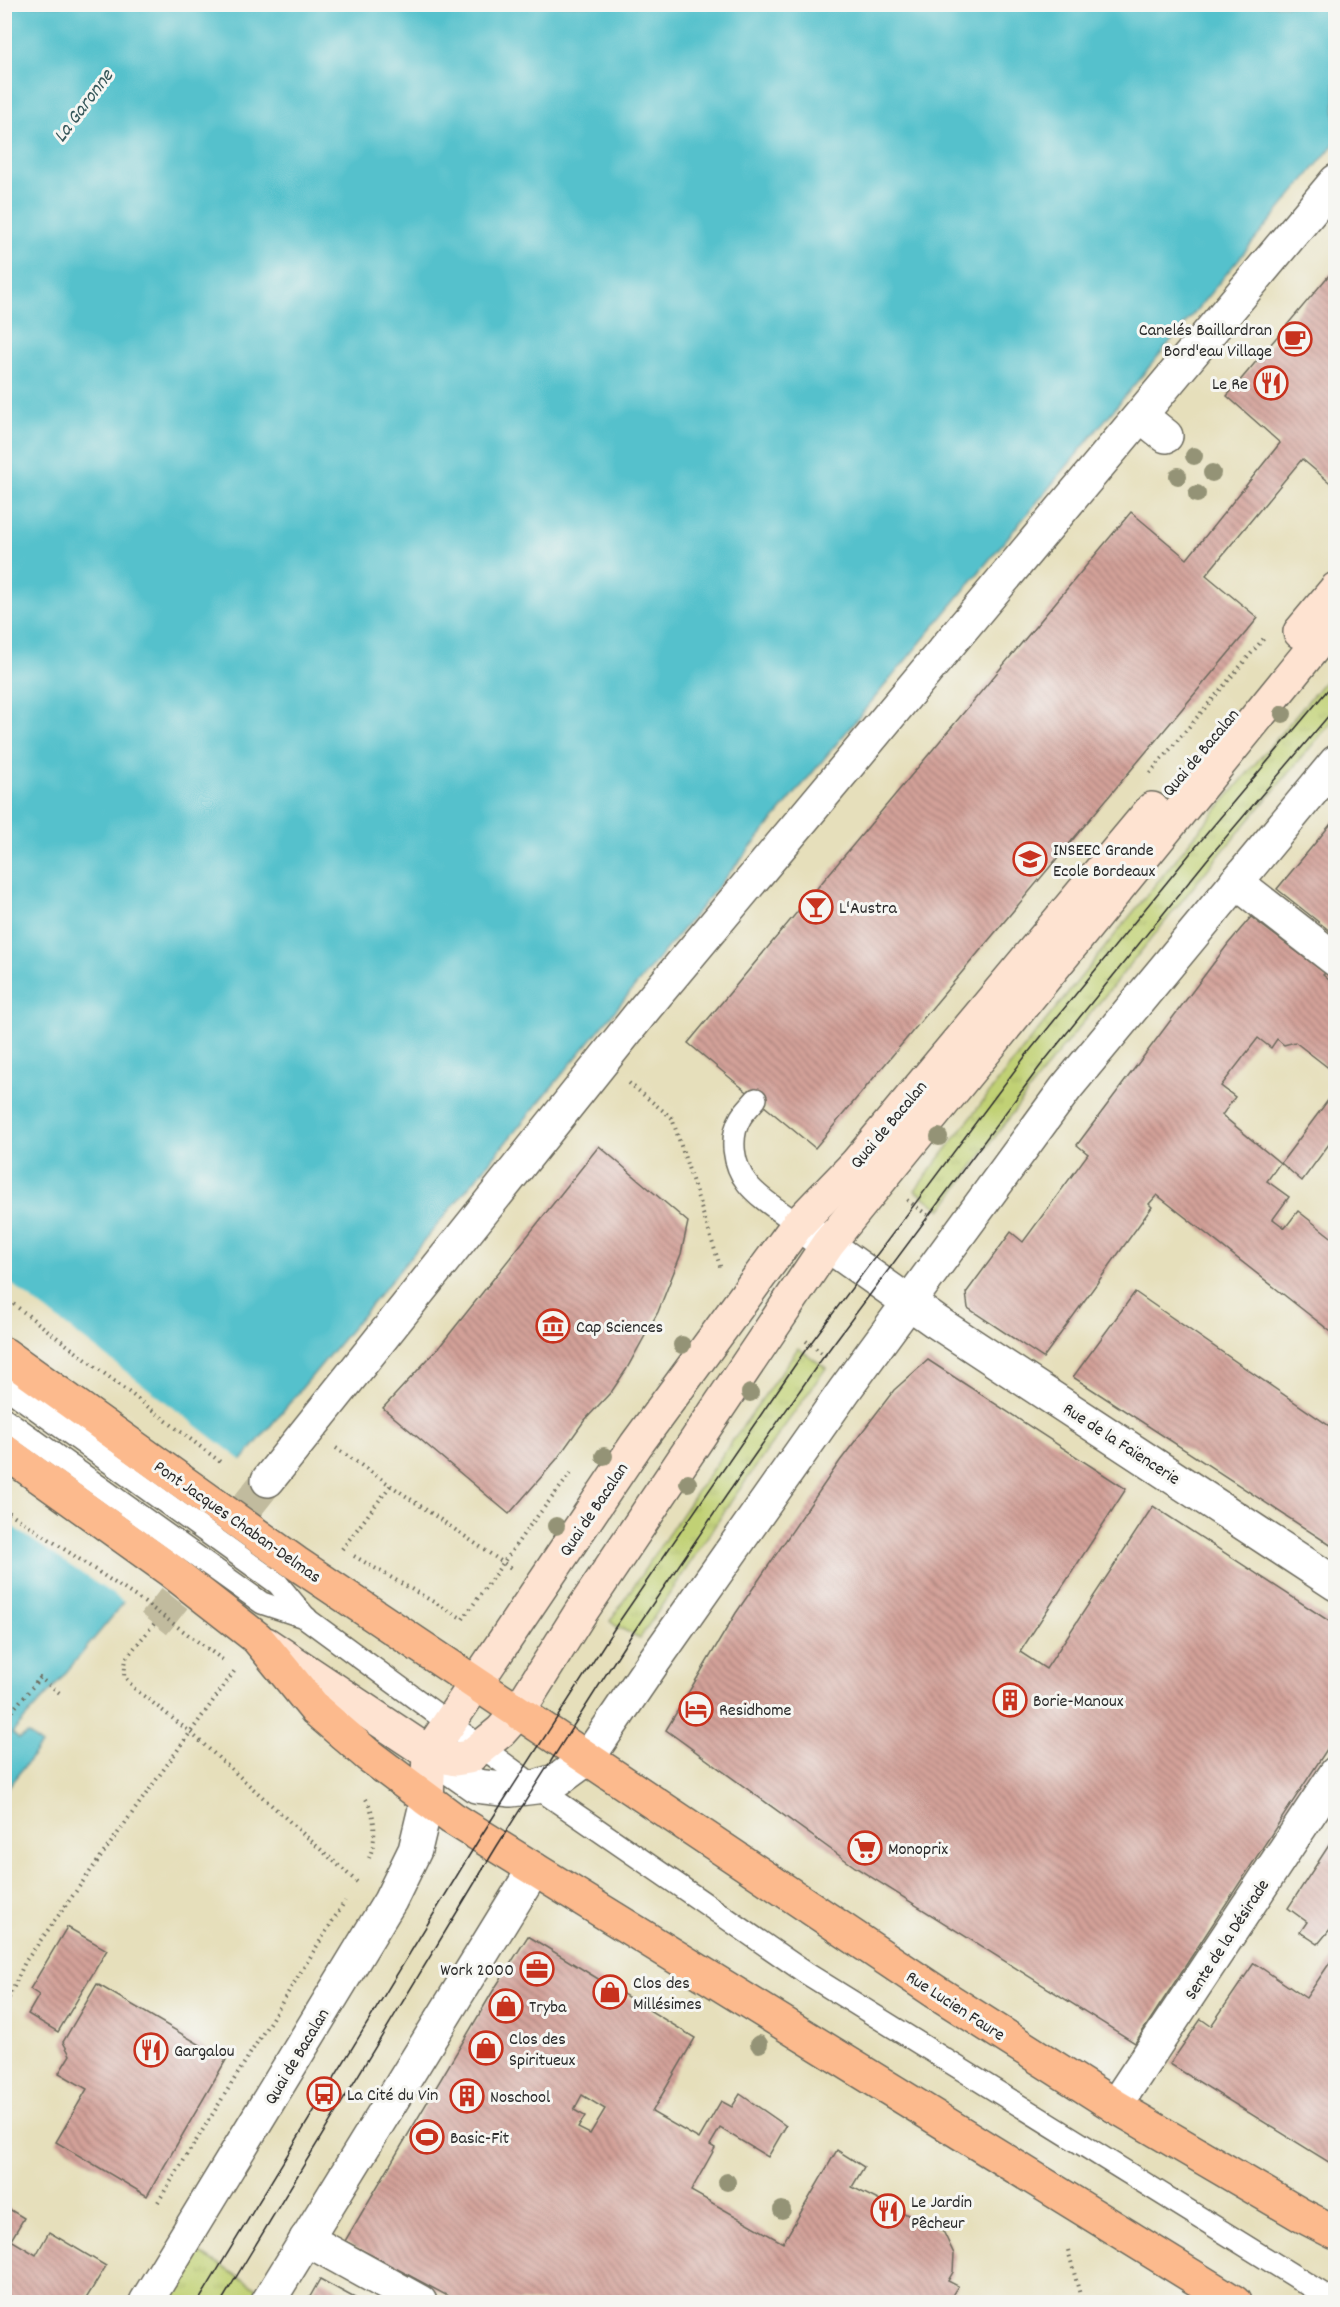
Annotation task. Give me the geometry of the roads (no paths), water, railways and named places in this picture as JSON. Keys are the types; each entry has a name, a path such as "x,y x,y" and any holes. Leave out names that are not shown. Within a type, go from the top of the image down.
{"main road":[{"name":"Quai de Bacalan","path":"429,1753 636,1445 798,1224 856,1164 1335,589"},
{"name":"Quai de Bacalan","path":"483,1747 518,1712 579,1615 828,1244 1335,620"},
{"name":"Pont Jacques Chaban-Delmas","path":"4,1354 213,1520 518,1712"},
{"path":"4,1451 179,1560 257,1638 293,1684 343,1735 427,1800 534,1869 1234,2302"},
{"path":"257,1638 429,1753 455,1759 469,1757 483,1747"},
{"name":"Rue Lucien Faure","path":"518,1712 936,1992 1115,2106 1335,2233"},
{"path":"427,1800 429,1753"}],"street":[{"path":"268,1480 645,1008 1335,181"},
{"path":"1141,416 1166,436"},
{"path":"429,1753 476,1786 511,1790 536,1787 558,1780 588,1758 665,1645 909,1301 1066,1088 1335,762"},
{"path":"1236,882 1335,960"},
{"name":"Rue de la Faïencerie","path":"798,1224 935,1321 1335,1584"},
{"name":"Sente de la Désirade","path":"1115,2106 1335,1773"},
{"name":"Quai de Bacalan","path":"146,2302 390,1901 415,1850 427,1800"},
{"path":"268,2302 534,1869"},
{"path":"306,2239 420,2302"}],"lane":[{"path":"756,1099 741,1117 735,1133 734,1147 738,1167 747,1184 798,1224"},
{"path":"4,1386 213,1520 278,1584 307,1618 536,1787 806,1973 1335,2302"},
{"path":"4,1418 179,1560 262,1603 307,1618"}],"water":[{"name":"La Garonne","path":"5,5 1335,5 1335,143 53,1688 12,1733 19,1739 28,1734 41,1745 5,1791"}],"tunnel":[{"path":"154,1624 268,1480"}],"tram line":[{"path":"198,2302 481,1836 616,1626 804,1352 1027,1054 1198,844 1336,680"},
{"path":"221,2302 497,1846 624,1646 726,1496 819,1363 1041,1065 1210,856 1336,707"}],"place":[{"name":"Canelés Baillardran Bord'eau Village","path":"1295,339"},
{"name":"Le Re","path":"1271,383"},
{"name":"INSEEC Grande Ecole Bordeaux","path":"1030,859"},
{"name":"L'Austra","path":"816,907"},
{"name":"Cap Sciences","path":"553,1326"},
{"name":"Borie-Manoux","path":"1010,1700"},
{"name":"Residhome","path":"696,1709"},
{"name":"Monoprix","path":"865,1848"},
{"name":"Work 2000","path":"537,1969"},
{"name":"Clos des Millésimes","path":"610,1992"},
{"name":"Tryba","path":"506,2006"},
{"name":"Clos des Spiritueux","path":"486,2048"},
{"name":"Gargalou","path":"151,2050"},
{"name":"La Cité du Vin","path":"324,2094"},
{"name":"Noschool","path":"467,2096"},
{"name":"Basic-Fit","path":"427,2137"},
{"name":"Le Jardin Pêcheur","path":"888,2211"}]}
